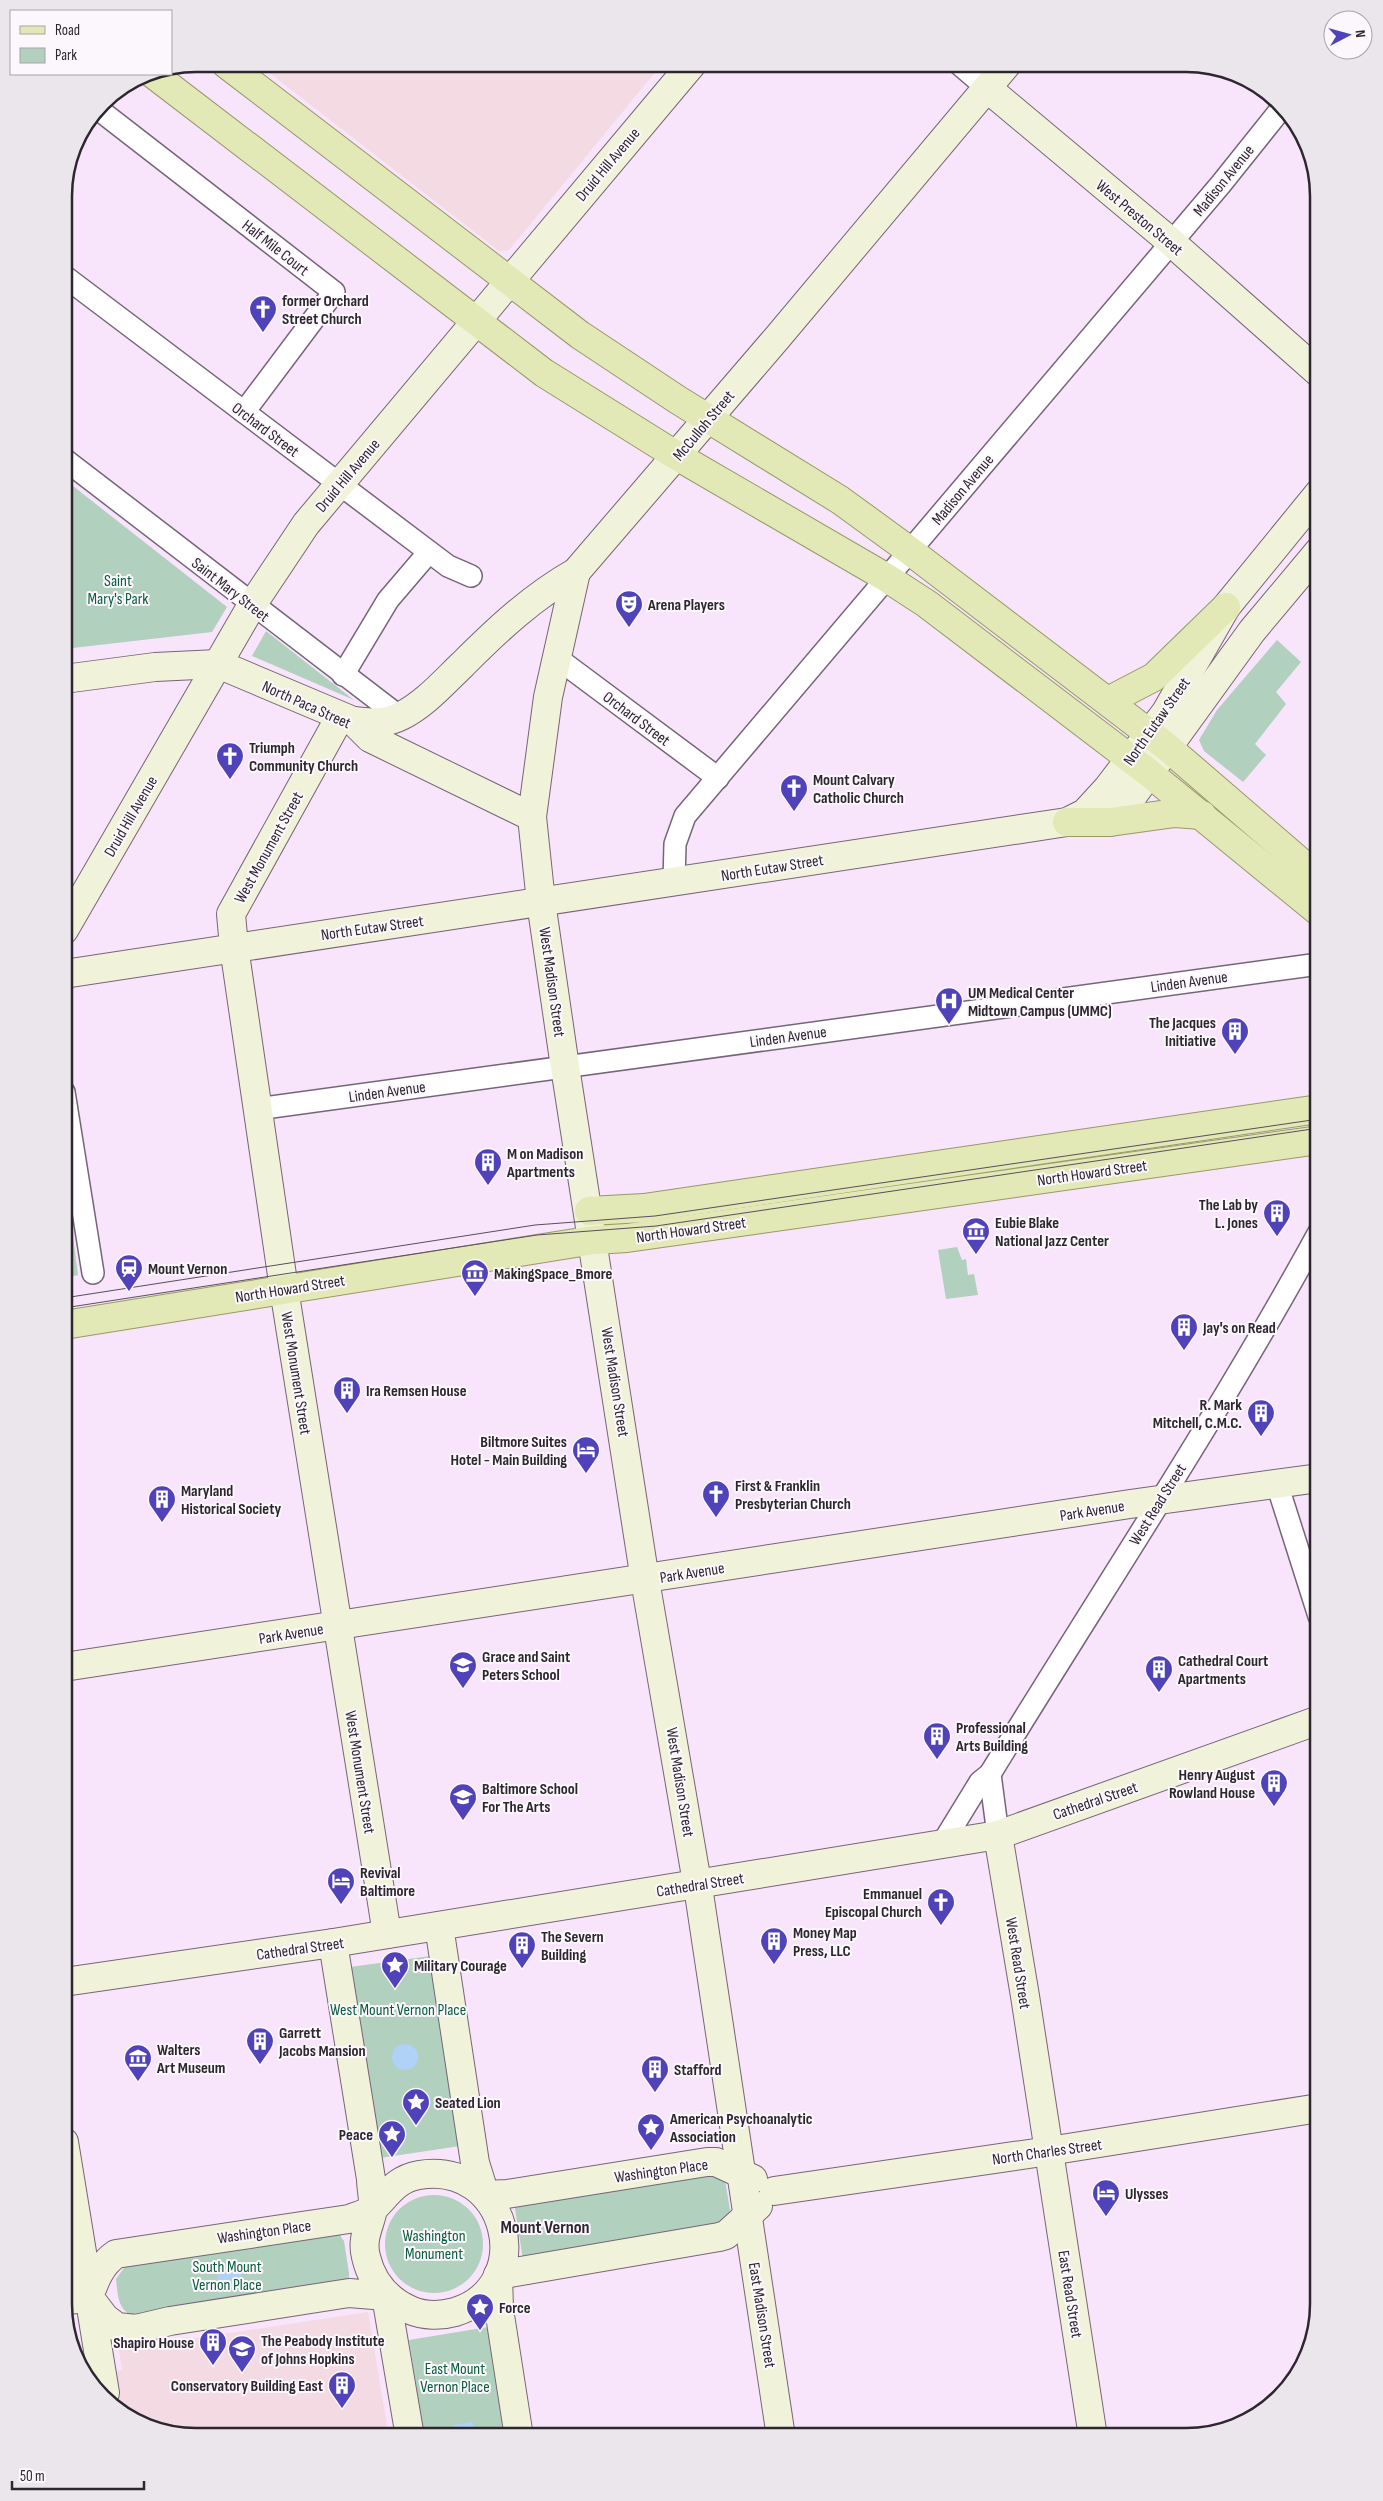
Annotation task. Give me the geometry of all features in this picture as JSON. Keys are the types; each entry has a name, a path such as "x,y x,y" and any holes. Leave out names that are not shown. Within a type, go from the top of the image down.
{"main road":[{"path":"238,73 588,340 708,420 840,500 910,551 1158,740 1310,870"},
{"name":"Druid Hill Avenue","path":"73,915 252,605 306,524 684,73"},
{"name":"McCulloh Street","path":"347,719 377,723 400,717 420,705 516,612 550,587 576,572 708,420 1000,73"},
{"path":"160,78 544,373 677,456 887,578 927,604 1140,766 1310,905"},
{"name":"West Preston Street","path":"987,88 1171,242 1310,365"},
{"name":"North Eutaw Street","path":"1158,740 1189,674 1226,607 1310,504"},
{"name":"North Eutaw Street","path":"73,973 1067,822 1093,806 1140,766 1158,740 1310,562"},
{"name":"West Madison Street","path":"576,572 539,753 532,817 541,902 565,1067 594,1240 645,1580 697,1884 744,2194"},
{"path":"1108,701 1154,677 1226,607"},
{"name":"North Paca Street","path":"73,678 155,667 218,664 347,719 370,738 532,817"},
{"name":"West Monument Street","path":"347,719 231,914 234,947 284,1290 387,1934"},
{"name":"North Eutaw Street","path":"1110,822 1126,805 1140,766"},
{"path":"1067,822 1110,822 1175,813 1202,815"},
{"name":"North Howard Street","path":"589,1211 644,1208 1310,1110"},
{"name":"North Howard Street","path":"72,1323 594,1240 627,1238 1310,1141"},
{"name":"Park Avenue","path":"72,1666 645,1580 1160,1499 1310,1479"},
{"name":"Cathedral Street","path":"72,1981 334,1943 998,1835 1310,1723"},
{"name":"West Read Street","path":"998,1835 1049,2151"},
{"path":"334,1943 371,2179 373,2209 365,2231 365,2255 372,2277 386,2296 400,2306 414,2312 430,2315 447,2314 477,2301 489,2289 498,2275 504,2254 504,2233 498,2212 486,2195 475,2163 439,1926"},
{"name":"North Charles Street","path":"774,2191 1049,2151 1310,2109"},
{"name":"East Read Street","path":"1049,2151 1092,2428"},
{"name":"Washington Place","path":"76,2299 107,2261 116,2254 350,2219 373,2209 384,2194 399,2183 416,2176 435,2174 453,2176 471,2183 486,2195 507,2194 716,2162 744,2194 774,2191"},
{"path":"498,2275 726,2235 744,2194 774,2191"},
{"name":"East Madison Street","path":"744,2194 781,2428"},
{"path":"72,2247 76,2299 103,2385"},
{"path":"498,2275 499,2308 518,2428"},
{"path":"76,2299 118,2327 136,2329 180,2320 349,2293 386,2296"},
{"path":"386,2296 408,2428"}],"street":[{"name":"West Preston Street","path":"969,73 987,88"},
{"name":"Madison Avenue","path":"674,882 675,844 685,816 1171,242 1278,113"},
{"name":"Half Mile Court","path":"104,114 334,292 244,412"},
{"name":"Orchard Street","path":"73,283 448,566 471,576"},
{"name":"Saint Mary Street","path":"73,465 252,605 400,717"},
{"path":"343,675 388,600 429,552"},
{"name":"Orchard Street","path":"557,658 718,778"},
{"name":"Linden Avenue","path":"257,1109 1310,965"},
{"path":"73,1145 93,1273"},
{"name":"West Read Street","path":"942,1844 980,1782 990,1774 1160,1499 1283,1298 1310,1248"},
{"path":"1277,1484 1310,1588"},
{"name":"West Read Street","path":"990,1774 998,1835"}],"shaded area":[{"path":"270,73 655,73 509,250 499,251"},
{"name":"The Peabody Institute of Johns Hopkins","path":"368,2312 387,2428 188,2428 164,2424 134,2412 121,2403 95,2375 122,2370 119,2350"}],"green space":[{"name":"Saint Mary's Park","path":"73,486 227,607 212,632 73,648"},
{"path":"266,631 354,700 252,656"},
{"path":"1277,640 1301,662 1276,692 1286,704 1255,744 1266,755 1243,782 1204,751 1199,740 1217,710"},
{"path":"73,1233 78,1275 72,1276"},
{"path":"957,1247 962,1260 966,1259 968,1275 974,1274 978,1295 946,1299 938,1250"},
{"name":"West Mount Vernon Place","path":"431,1956 460,2146 380,2158 350,1967"},
{"path":"707,2173 725,2180 730,2210 727,2222 523,2260 514,2202"},
{"name":"Washington Monument","path":"434,2195 453,2199 469,2209 479,2225 483,2244 479,2263 469,2279 453,2289 434,2293 415,2289 399,2279 389,2263 385,2244 389,2225 399,2209 415,2199"},
{"name":"South Mount Vernon Place","path":"340,2229 341,2237 344,2241 349,2273 349,2287 138,2318 126,2312 120,2303 116,2279 129,2261"},
{"name":"East Mount Vernon Place","path":"488,2327 504,2428 423,2428 409,2340"}],"water":[{"path":"405,2044 414,2048 418,2057 414,2066 405,2070 396,2066 392,2057 396,2048"},
{"path":"229,2264 237,2268 241,2276 237,2284 229,2288 221,2284 217,2276 221,2268"},
{"path":"472,2422 474,2428 453,2428 453,2425"}],"tram line":[{"path":"72,1297 535,1225 655,1216 1310,1120"},
{"path":"72,1307 537,1235 656,1226 1310,1129"}],"place":[{"name":"former Orchard Street Church","path":"263,333"},
{"name":"Arena Players","path":"629,628"},
{"name":"Triumph Community Church","path":"230,780"},
{"name":"Mount Calvary Catholic Church","path":"794,812"},
{"name":"UM Medical Center Midtown Campus (UMMC)","path":"949,1025"},
{"name":"The Jacques Initiative","path":"1235,1055"},
{"name":"M on Madison Apartments","path":"488,1186"},
{"name":"The Lab by L. Jones","path":"1277,1237"},
{"name":"Eubie Blake National Jazz Center","path":"976,1255"},
{"name":"Mount Vernon","path":"129,1292"},
{"name":"MakingSpace_Bmore","path":"475,1297"},
{"name":"Jay's on Read","path":"1184,1351"},
{"name":"Ira Remsen House","path":"347,1414"},
{"name":"R. Mark Mitchell, C.M.C.","path":"1261,1437"},
{"name":"Biltmore Suites Hotel - Main Building","path":"586,1474"},
{"name":"First & Franklin Presbyterian Church","path":"716,1518"},
{"name":"Maryland Historical Society","path":"162,1523"},
{"name":"Grace and Saint Peters School","path":"463,1689"},
{"name":"Cathedral Court Apartments","path":"1159,1693"},
{"name":"Professional Arts Building","path":"937,1760"},
{"name":"Henry August Rowland House","path":"1274,1807"},
{"name":"Baltimore School For The Arts","path":"463,1821"},
{"name":"Revival Baltimore","path":"341,1905"},
{"name":"Emmanuel Episcopal Church","path":"941,1926"},
{"name":"Money Map Press, LLC","path":"774,1965"},
{"name":"The Severn Building","path":"522,1969"},
{"name":"Military Courage","path":"395,1989"},
{"name":"Garrett Jacobs Mansion","path":"260,2065"},
{"name":"Walters Art Museum","path":"138,2082"},
{"name":"Stafford","path":"655,2093"},
{"name":"Seated Lion","path":"416,2126"},
{"name":"American Psychoanalytic Association","path":"651,2151"},
{"name":"Peace","path":"392,2158"},
{"name":"Ulysses","path":"1106,2217"},
{"name":"Force","path":"480,2331"},
{"name":"Shapiro House","path":"213,2366"},
{"name":"The Peabody Institute of Johns Hopkins","path":"242,2373"},
{"name":"Conservatory Building East","path":"342,2409"}],"district":[{"name":"Mount Vernon","path":"545,2227"}]}
